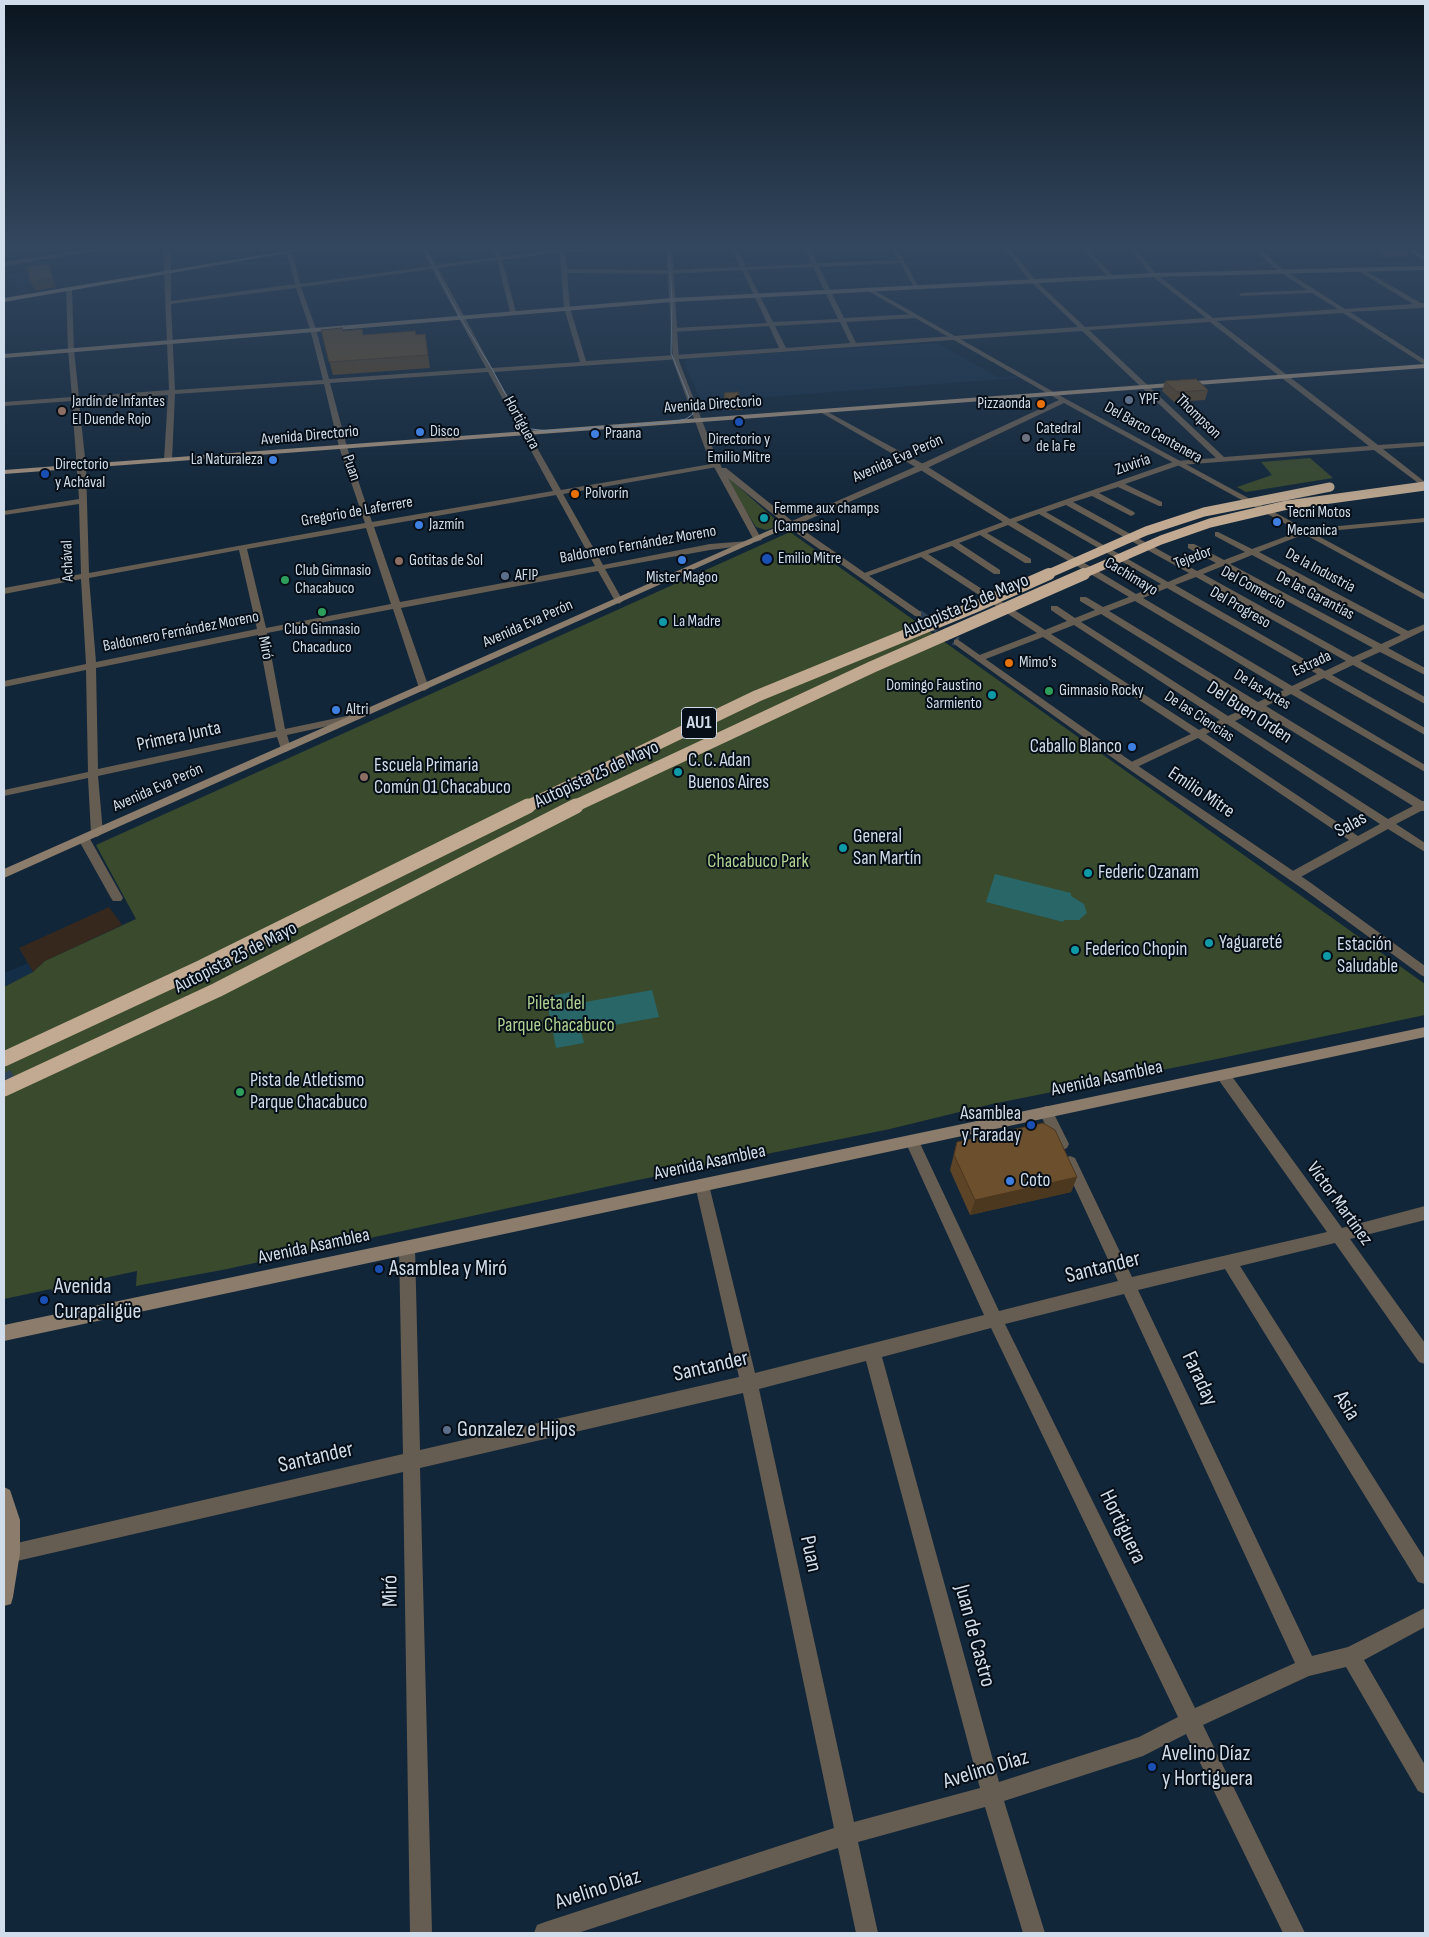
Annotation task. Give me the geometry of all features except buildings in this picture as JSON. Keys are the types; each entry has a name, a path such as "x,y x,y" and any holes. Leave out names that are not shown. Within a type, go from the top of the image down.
{"highway":[{"name":"Autopista 25 de Mayo","path":"4,1059 202,967 318,911 507,815 749,700 972,608 1146,531 1204,512 1282,495 1425,476"},
{"name":"Autopista 25 de Mayo","path":"4,1089 217,990 539,824 646,772 872,667 1046,593 1162,540 1210,523 1287,505 1425,486"}],"main road":[{"path":"4,356 232,336"},
{"name":"Avenida Directorio","path":"4,472 1054,394 1425,364"},
{"name":"Avenida Eva Perón","path":"4,874 791,524"},
{"name":"Avenida Asamblea","path":"4,1333 1425,1032"},
{"path":"4,1496 11,1520 4,1597"}],"street":[{"name":"Achával","path":"71,336 82,467 85,577 91,666 92,774 96,833"},
{"path":"168,460 172,392 170,336"},
{"name":"Puan","path":"315,336 344,447 424,688"},
{"name":"Hortiguera","path":"472,336 619,601"},
{"path":"575,336 583,362"},
{"path":"673,336 675,356 698,419 753,542"},
{"path":"778,336 783,349"},
{"path":"850,336 854,344"},
{"path":"4,404 962,336"},
{"name":"Thompson","path":"1094,336 1223,460"},
{"path":"1234,336 1425,486"},
{"path":"1383,336 1425,364"},
{"name":"Del Barco Centenera","path":"952,337 1425,597"},
{"name":"Avenida Eva Perón","path":"791,524 922,467 1064,400"},
{"name":"Cachimayo","path":"822,411 922,467 1009,522 1425,769"},
{"name":"Zuviría","path":"863,575 1039,511 1179,463 1425,444"},
{"path":"717,465 791,524 918,614"},
{"name":"Gregorio de Laferrere","path":"4,591 242,547 717,465"},
{"path":"1119,484 1159,504"},
{"path":"1092,493 1131,514"},
{"path":"4,513 82,500"},
{"name":"Del Comercio","path":"1066,502 1425,701"},
{"name":"Del Progreso","path":"1039,511 1425,732"},
{"name":"Tejedor","path":"980,658 1306,531 1425,520"},
{"path":"980,532 1028,561"},
{"name":"De la Industria","path":"1218,534 1408,635"},
{"name":"Baldomero Fernández Moreno","path":"4,684 262,631 710,546 753,542"},
{"path":"952,542 997,572"},
{"name":"De las Garantías","path":"1191,546 1425,672"},
{"name":"Miró","path":"242,547 262,631 281,733 286,749"},
{"name":"De las Ciencias","path":"922,554 1199,734 1358,841"},
{"name":"De las Artes","path":"1083,599 1424,806"},
{"name":"Del Buen Orden","path":"1054,608 1425,848"},
{"name":"Estrada","path":"1131,766 1425,628"},
{"name":"Emilio Mitre","path":"957,642 1131,766 1293,876 1425,972"},
{"name":"Primera Junta","path":"4,793 361,716"},
{"name":"Salas","path":"1293,876 1424,806"},
{"path":"84,839 117,898"},
{"name":"Víctor Martínez","path":"1223,1075 1425,1356"},
{"name":"Faraday","path":"1046,1112 1130,1285 1307,1667"},
{"name":"Hortiguera","path":"912,1141 995,1320 1294,1933"},
{"name":"Puan","path":"702,1185 749,1383 867,1933"},
{"name":"Santander","path":"8,1554 749,1383 1130,1285 1425,1213"},
{"name":"Miró","path":"407,1248 421,1933"},
{"name":"Asia","path":"1229,1262 1425,1575"},
{"name":"Juan de Castro","path":"872,1351 992,1795 1034,1933"},
{"name":"Avelino Díaz","path":"545,1933 846,1835 992,1795 1143,1746 1190,1721 1307,1667 1351,1656 1425,1616"},
{"path":"1351,1656 1425,1784"}],"shaded area":[{"path":"937,343 998,377 1013,376 1018,378 725,400 729,410 709,412 704,409 684,362 691,358"},
{"path":"995,874 1071,893 1071,896 1084,904 1087,913 1079,920 1064,920 1063,922 986,902"},
{"path":"109,907 122,925 45,961 33,972 19,948"},
{"path":"28,963 33,972 4,987 4,973"},
{"path":"652,990 659,1017 581,1031 584,1043 556,1048 546,997 571,992 574,1004"}],"green space":[{"path":"1310,458 1333,478 1246,492 1237,487 1272,475 1261,462"},
{"path":"721,471 778,522 778,526 766,530 756,527"},
{"name":"Chacabuco Park","path":"790,532 1425,984 1425,1015 992,1104 890,1129 638,1180 227,1269 136,1286 137,1271 67,1286 53,1293 51,1289 4,1299 4,987 33,972 45,961 136,919 96,845"}],"tunnel":[{"path":"918,614 957,642"},
{"path":"4,1079 15,1073"}],"tram line":[{"path":"472,336 521,423 531,429 548,431 672,422 686,419 693,414 688,395 671,353 671,336"}],"place":[{"name":"YPF","path":"1129,400"},
{"name":"Pizzaonda","path":"1041,404"},
{"name":"Jardín de Infantes El Duende Rojo","path":"62,411"},
{"name":"Directorio y Emilio Mitre","path":"739,422"},
{"name":"Disco","path":"420,432"},
{"name":"Praana","path":"595,434"},
{"name":"Catedral de la Fe","path":"1026,438"},
{"name":"La Naturaleza","path":"273,460"},
{"name":"Directorio y Achával","path":"45,474"},
{"name":"Polvorín","path":"575,494"},
{"name":"Femme aux champs (Campesina)","path":"764,518"},
{"name":"Tecni Motos Mecanica","path":"1277,522"},
{"name":"Jazmín","path":"419,525"},
{"name":"Emilio Mitre","path":"767,559"},
{"name":"Mister Magoo","path":"682,560"},
{"name":"Gotitas de Sol","path":"399,561"},
{"name":"AFIP","path":"505,576"},
{"name":"Club Gimnasio Chacabuco","path":"285,580"},
{"name":"Club Gimnasio Chacaduco","path":"322,612"},
{"name":"La Madre","path":"663,622"},
{"name":"Mimo's","path":"1009,663"},
{"name":"Gimnasio Rocky","path":"1049,691"},
{"name":"Domingo Faustino Sarmiento","path":"992,695"},
{"name":"Altri","path":"336,710"},
{"name":"Caballo Blanco","path":"1132,747"},
{"name":"C. C. Adan Buenos Aires","path":"678,772"},
{"name":"Escuela Primaria Común 01 Chacabuco","path":"364,777"},
{"name":"General San Martín","path":"843,848"},
{"name":"Federic Ozanam","path":"1088,873"},
{"name":"Yaguareté","path":"1209,943"},
{"name":"Federico Chopin","path":"1075,950"},
{"name":"Estación Saludable","path":"1327,956"},
{"name":"Pista de Atletismo Parque Chacabuco","path":"240,1092"},
{"name":"Asamblea y Faraday","path":"1031,1125"},
{"name":"Coto","path":"1010,1181"},
{"name":"Asamblea y Miró","path":"379,1269"},
{"name":"Avenida Curapaligüe","path":"44,1300"},
{"name":"Gonzalez e Hijos","path":"447,1430"},
{"name":"Avelino Díaz y Hortiguera","path":"1152,1767"}],"park label":[{"name":"Pileta del Parque Chacabuco","path":"556,1015"}]}
